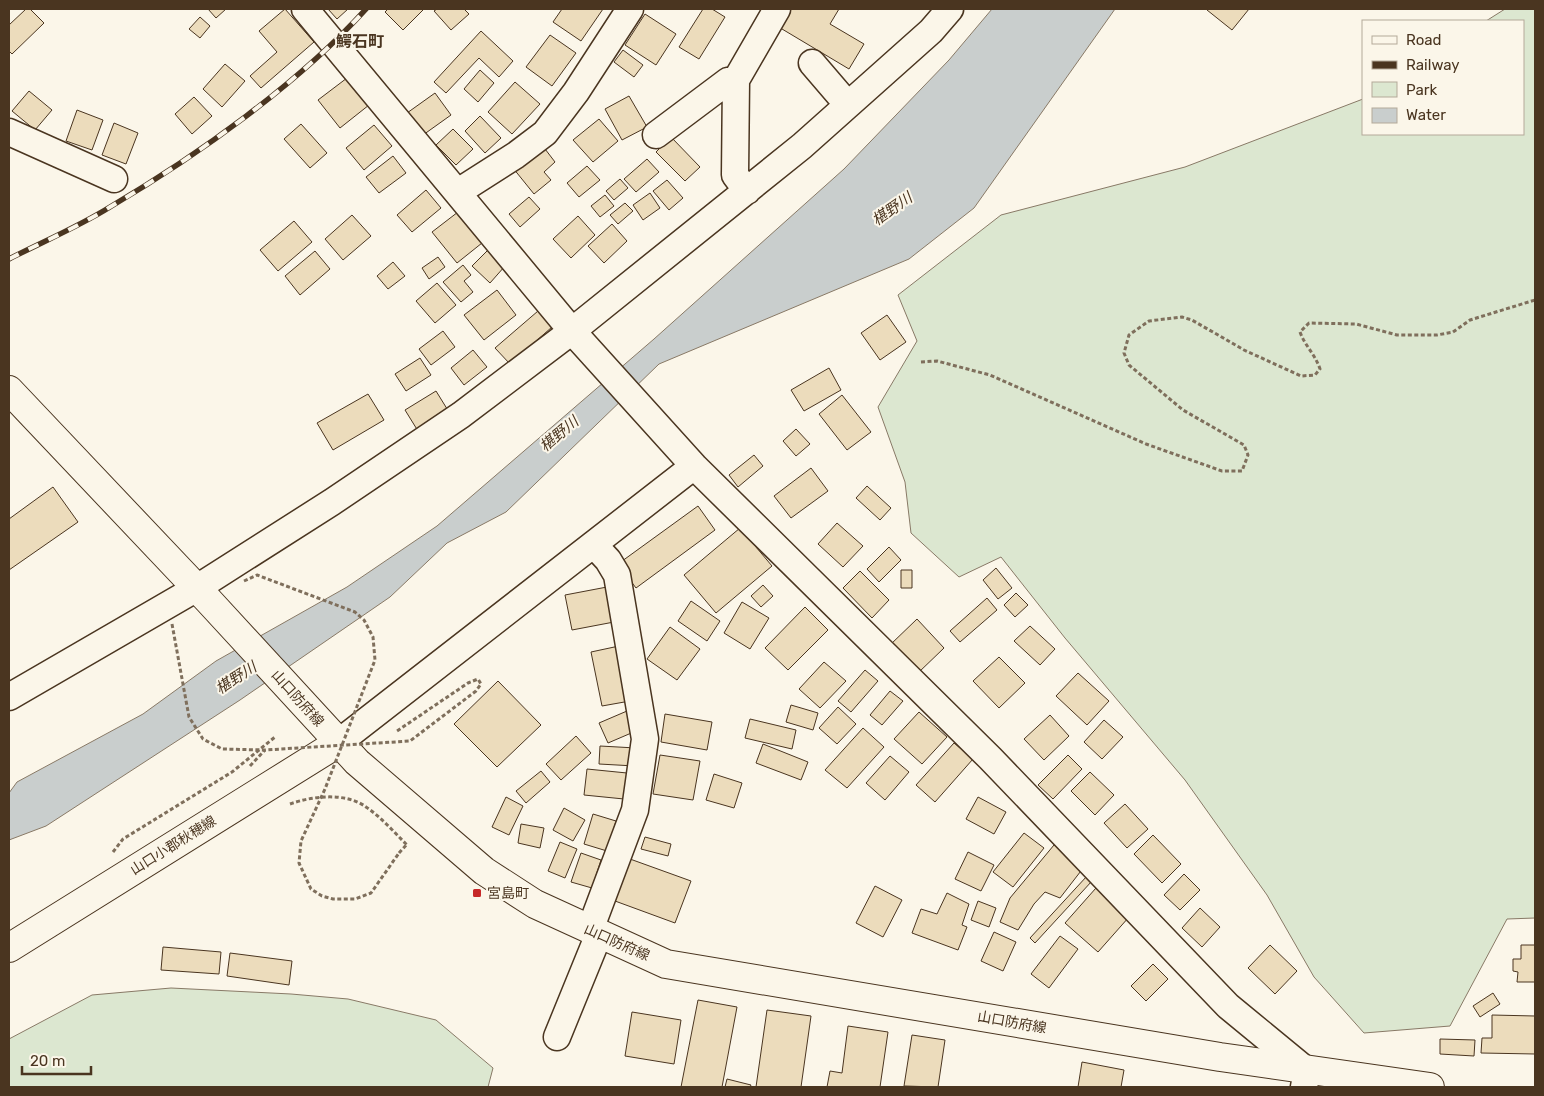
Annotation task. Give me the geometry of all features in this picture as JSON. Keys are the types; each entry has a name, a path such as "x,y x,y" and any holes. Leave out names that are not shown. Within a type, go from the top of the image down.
{"main road":[{"name":"山口防府線","path":"9,390 202,594 339,743 484,872 534,904 666,964 1305,1079 1430,1087"},
{"name":"山口小郡秋穂線","path":"9,948 339,743"}],"street":[{"path":"305,9 577,336 691,462 990,758 1228,1006 1305,1079"},
{"path":"458,192 516,155 545,133 576,92 630,9"},
{"path":"747,191 735,174 736,80 777,9"},
{"path":"10,696 202,594 332,502 577,336 848,105 930,32 950,9"},
{"path":"812,63 848,105"},
{"path":"656,135 728,81 736,80"},
{"path":"9,132 114,179"},
{"path":"339,743 594,545 691,462"},
{"path":"557,1037 634,810 645,739 617,575 608,560 594,545"}],"path":[{"path":"921,362 938,361 990,375 1146,444 1222,471 1242,471 1248,455 1244,445 1183,410 1129,365 1124,353 1129,335 1149,321 1182,317 1192,320 1244,350 1301,376 1315,375 1320,369 1315,355 1305,346 1300,332 1309,323 1356,324 1396,336 1437,335 1453,332 1470,320 1535,300"},
{"path":"244,581 257,575 355,612 364,620 373,637 375,660 339,743 325,789 301,842 300,863 306,880 311,888 322,896 333,899 355,899 371,893 399,853"},
{"path":"172,624 189,717 203,739 222,749 304,749 339,743 410,741 476,691 481,684 478,679 468,683 397,731"},
{"path":"110,856 123,839 232,772 274,738"},
{"path":"283,809 312,797 344,799 365,806 407,844"}],"green space":[{"path":"1505,9 1535,9 1535,918 1507,919 1450,1026 1364,1033 1314,977 1267,895 1185,780 1065,638 1001,557 959,577 911,533 905,482 878,407 917,341 898,295 1001,215 1185,167 1362,99 1362,135 1524,135 1524,20 1488,20"},
{"path":"171,988 348,999 436,1020 493,1068 488,1087 9,1087 9,1039 92,995"}],"water":[{"name":"椹野川","path":"992,9 1115,9 974,208 909,259 659,364 506,512 447,543 390,597 240,700 46,826 9,840 9,793 17,782 143,714 216,661 347,587 437,526 654,339 844,169 949,60"}],"building":[{"path":"26,9 30,9 44,23 12,54 9,51 9,25"},
{"path":"208,9 226,9 216,18"},
{"path":"285,9 314,42 261,88 250,76 277,52 259,31"},
{"path":"328,9 348,9 337,19"},
{"path":"388,9 424,9 403,30 385,12"},
{"path":"437,9 464,9 469,14 451,30 434,11"},
{"path":"562,9 603,9 581,41 553,22"},
{"path":"703,9 712,9 725,17 699,59 679,47"},
{"path":"787,9 839,9 830,24 864,44 849,69 777,26"},
{"path":"1208,9 1249,9 1232,30"},
{"path":"645,14 676,34 656,65 625,45"},
{"path":"200,17 210,26 200,38 189,29"},
{"path":"481,31 513,61 499,77 479,58 446,93 434,82"},
{"path":"550,35 576,53 552,86 526,67"},
{"path":"623,50 643,65 634,77 614,62"},
{"path":"225,64 245,81 222,107 203,89"},
{"path":"480,70 494,83 478,102 464,89"},
{"path":"347,78 369,105 340,128 318,100"},
{"path":"515,82 540,104 512,134 488,112"},
{"path":"29,91 52,110 35,130 12,111"},
{"path":"435,93 451,115 423,135 407,113"},
{"path":"629,96 647,127 622,140 605,109"},
{"path":"194,97 212,116 192,134 175,114"},
{"path":"77,110 103,120 92,150 66,141"},
{"path":"480,116 501,138 485,153 465,131"},
{"path":"599,119 618,141 593,162 573,140"},
{"path":"114,123 138,133 126,164 102,155"},
{"path":"301,124 327,153 310,168 284,139"},
{"path":"374,125 392,146 364,170 346,148"},
{"path":"453,129 473,149 456,165 436,145"},
{"path":"671,137 700,167 685,181 656,152"},
{"path":"542,145 555,162 544,172 551,180 534,194 513,168"},
{"path":"393,156 406,173 379,193 366,177"},
{"path":"647,159 659,172 636,192 624,179"},
{"path":"587,166 600,180 579,197 567,183"},
{"path":"620,179 628,188 614,200 606,191"},
{"path":"667,180 683,198 669,210 653,191"},
{"path":"426,190 441,208 412,232 397,215"},
{"path":"650,193 660,208 643,220 633,205"},
{"path":"605,195 614,206 600,217 591,206"},
{"path":"529,197 540,209 520,227 509,214"},
{"path":"625,203 633,211 618,224 610,215"},
{"path":"458,212 482,243 457,263 432,232"},
{"path":"352,215 371,236 343,260 325,239"},
{"path":"578,216 595,235 571,258 553,239"},
{"path":"294,221 312,242 278,271 260,250"},
{"path":"612,224 627,241 604,263 588,246"},
{"path":"488,250 505,266 490,283 472,266"},
{"path":"315,251 330,269 300,295 285,276"},
{"path":"438,257 445,267 429,279 422,268"},
{"path":"393,262 405,276 388,289 377,276"},
{"path":"463,265 471,275 464,281 473,292 461,302 443,282"},
{"path":"437,283 456,305 435,323 416,301"},
{"path":"497,290 516,315 484,340 464,315"},
{"path":"538,311 552,327 510,364 495,348"},
{"path":"887,315 906,342 880,360 861,333"},
{"path":"443,331 455,347 431,365 419,349"},
{"path":"473,350 487,367 464,385 451,368"},
{"path":"420,358 431,375 406,391 395,374"},
{"path":"829,368 841,390 804,411 791,390"},
{"path":"436,391 449,412 418,431 405,410"},
{"path":"368,394 384,420 333,450 317,423"},
{"path":"842,395 871,432 847,450 819,414"},
{"path":"796,429 810,444 796,456 783,441"},
{"path":"754,455 763,466 738,487 729,475"},
{"path":"811,468 828,491 791,518 774,496"},
{"path":"867,486 891,508 880,520 856,498"},
{"path":"53,487 78,522 9,570 9,519"},
{"path":"698,506 715,530 636,588 618,564"},
{"path":"837,523 863,546 843,567 818,544"},
{"path":"740,528 772,566 716,613 684,575"},
{"path":"889,547 901,560 879,582 867,569"},
{"path":"996,568 1012,588 998,599 983,580"},
{"path":"901,570 912,570 912,588 901,588"},
{"path":"860,571 889,600 872,618 843,588"},
{"path":"763,585 773,596 761,607 751,596"},
{"path":"607,587 614,622 572,630 565,595"},
{"path":"1016,593 1028,605 1015,617 1004,605"},
{"path":"987,598 997,610 960,642 950,631"},
{"path":"691,601 720,621 707,641 678,621"},
{"path":"742,602 769,618 750,649 724,633"},
{"path":"805,607 828,630 788,670 765,648"},
{"path":"917,619 944,648 918,673 890,645"},
{"path":"1030,626 1055,649 1040,665 1014,641"},
{"path":"670,627 700,649 677,680 647,659"},
{"path":"619,646 630,701 602,706 591,652"},
{"path":"999,657 1025,683 999,708 973,681"},
{"path":"824,662 846,681 820,708 799,689"},
{"path":"865,670 878,681 851,712 838,701"},
{"path":"1078,673 1109,701 1087,725 1056,696"},
{"path":"498,681 541,725 497,767 454,724"},
{"path":"890,691 903,701 882,725 870,715"},
{"path":"791,705 818,713 813,730 786,722"},
{"path":"838,707 856,724 837,744 819,728"},
{"path":"627,711 636,731 608,743 599,723"},
{"path":"919,712 947,737 922,764 894,739"},
{"path":"665,714 712,722 707,750 661,742"},
{"path":"1050,715 1069,736 1044,760 1024,739"},
{"path":"750,719 796,730 792,749 745,738"},
{"path":"1104,720 1123,737 1102,759 1084,742"},
{"path":"863,728 884,747 847,788 825,770"},
{"path":"576,736 591,753 561,780 546,764"},
{"path":"954,743 973,759 935,802 916,785"},
{"path":"763,744 808,762 801,780 756,763"},
{"path":"600,746 636,748 635,766 599,764"},
{"path":"660,755 700,761 693,800 653,794"},
{"path":"1068,755 1082,769 1053,799 1038,785"},
{"path":"890,756 909,772 885,800 866,783"},
{"path":"587,769 627,773 624,799 584,795"},
{"path":"541,771 550,782 526,803 516,791"},
{"path":"1090,772 1114,795 1095,815 1071,791"},
{"path":"714,774 742,783 734,808 706,800"},
{"path":"506,797 523,806 509,835 492,827"},
{"path":"978,797 1006,812 994,834 966,819"},
{"path":"1125,804 1148,829 1127,848 1104,823"},
{"path":"564,808 585,820 573,841 553,830"},
{"path":"593,814 616,821 607,851 584,844"},
{"path":"521,824 544,828 540,848 518,843"},
{"path":"1024,833 1044,848 1013,887 993,872"},
{"path":"1153,835 1181,864 1162,883 1134,854"},
{"path":"645,837 671,844 668,856 641,849"},
{"path":"560,842 577,849 565,878 548,871"},
{"path":"1054,845 1084,867 1060,898 1045,892 1034,904 1018,930 1000,922 1010,898"},
{"path":"968,852 994,865 981,891 955,879"},
{"path":"581,853 601,860 592,888 571,882"},
{"path":"630,859 691,881 675,923 615,901"},
{"path":"1184,874 1200,890 1180,910 1164,895"},
{"path":"1087,876 1092,881 1035,943 1030,938"},
{"path":"875,886 902,900 883,937 856,923"},
{"path":"1096,888 1129,917 1098,952 1065,923"},
{"path":"947,893 969,904 962,925 967,927 958,950 912,933 921,909 937,914"},
{"path":"978,901 996,908 989,927 971,920"},
{"path":"1200,908 1220,927 1202,947 1182,928"},
{"path":"994,932 1016,942 1003,971 981,961"},
{"path":"1060,936 1078,949 1049,988 1031,974"},
{"path":"1270,945 1297,971 1275,994 1248,968"},
{"path":"1521,945 1535,945 1535,982 1517,982 1518,972 1513,971 1513,959 1521,959"},
{"path":"163,947 221,952 219,974 161,970"},
{"path":"230,953 292,961 289,985 227,976"},
{"path":"1153,964 1168,979 1146,1001 1131,986"},
{"path":"1493,993 1500,1004 1480,1017 1473,1006"},
{"path":"698,1000 737,1007 722,1087 681,1087"},
{"path":"767,1010 811,1016 801,1087 756,1087"},
{"path":"632,1012 681,1020 674,1064 625,1056"},
{"path":"1492,1015 1535,1016 1535,1054 1481,1053 1482,1038 1492,1038"},
{"path":"848,1026 888,1032 880,1087 827,1087 830,1071 842,1073"},
{"path":"912,1035 945,1040 938,1087 904,1086"},
{"path":"1440,1039 1475,1040 1474,1056 1440,1054"},
{"path":"1082,1062 1124,1070 1121,1087 1078,1087"},
{"path":"727,1079 751,1085 750,1087 725,1087"}],"railway":[{"path":"9,259 73,228 178,165 246,117 278,91 339,37 366,9"}],"place":[{"name":"宮島町","path":"477,893"}],"district":[{"name":"鰐石町","path":"360,41"}]}
